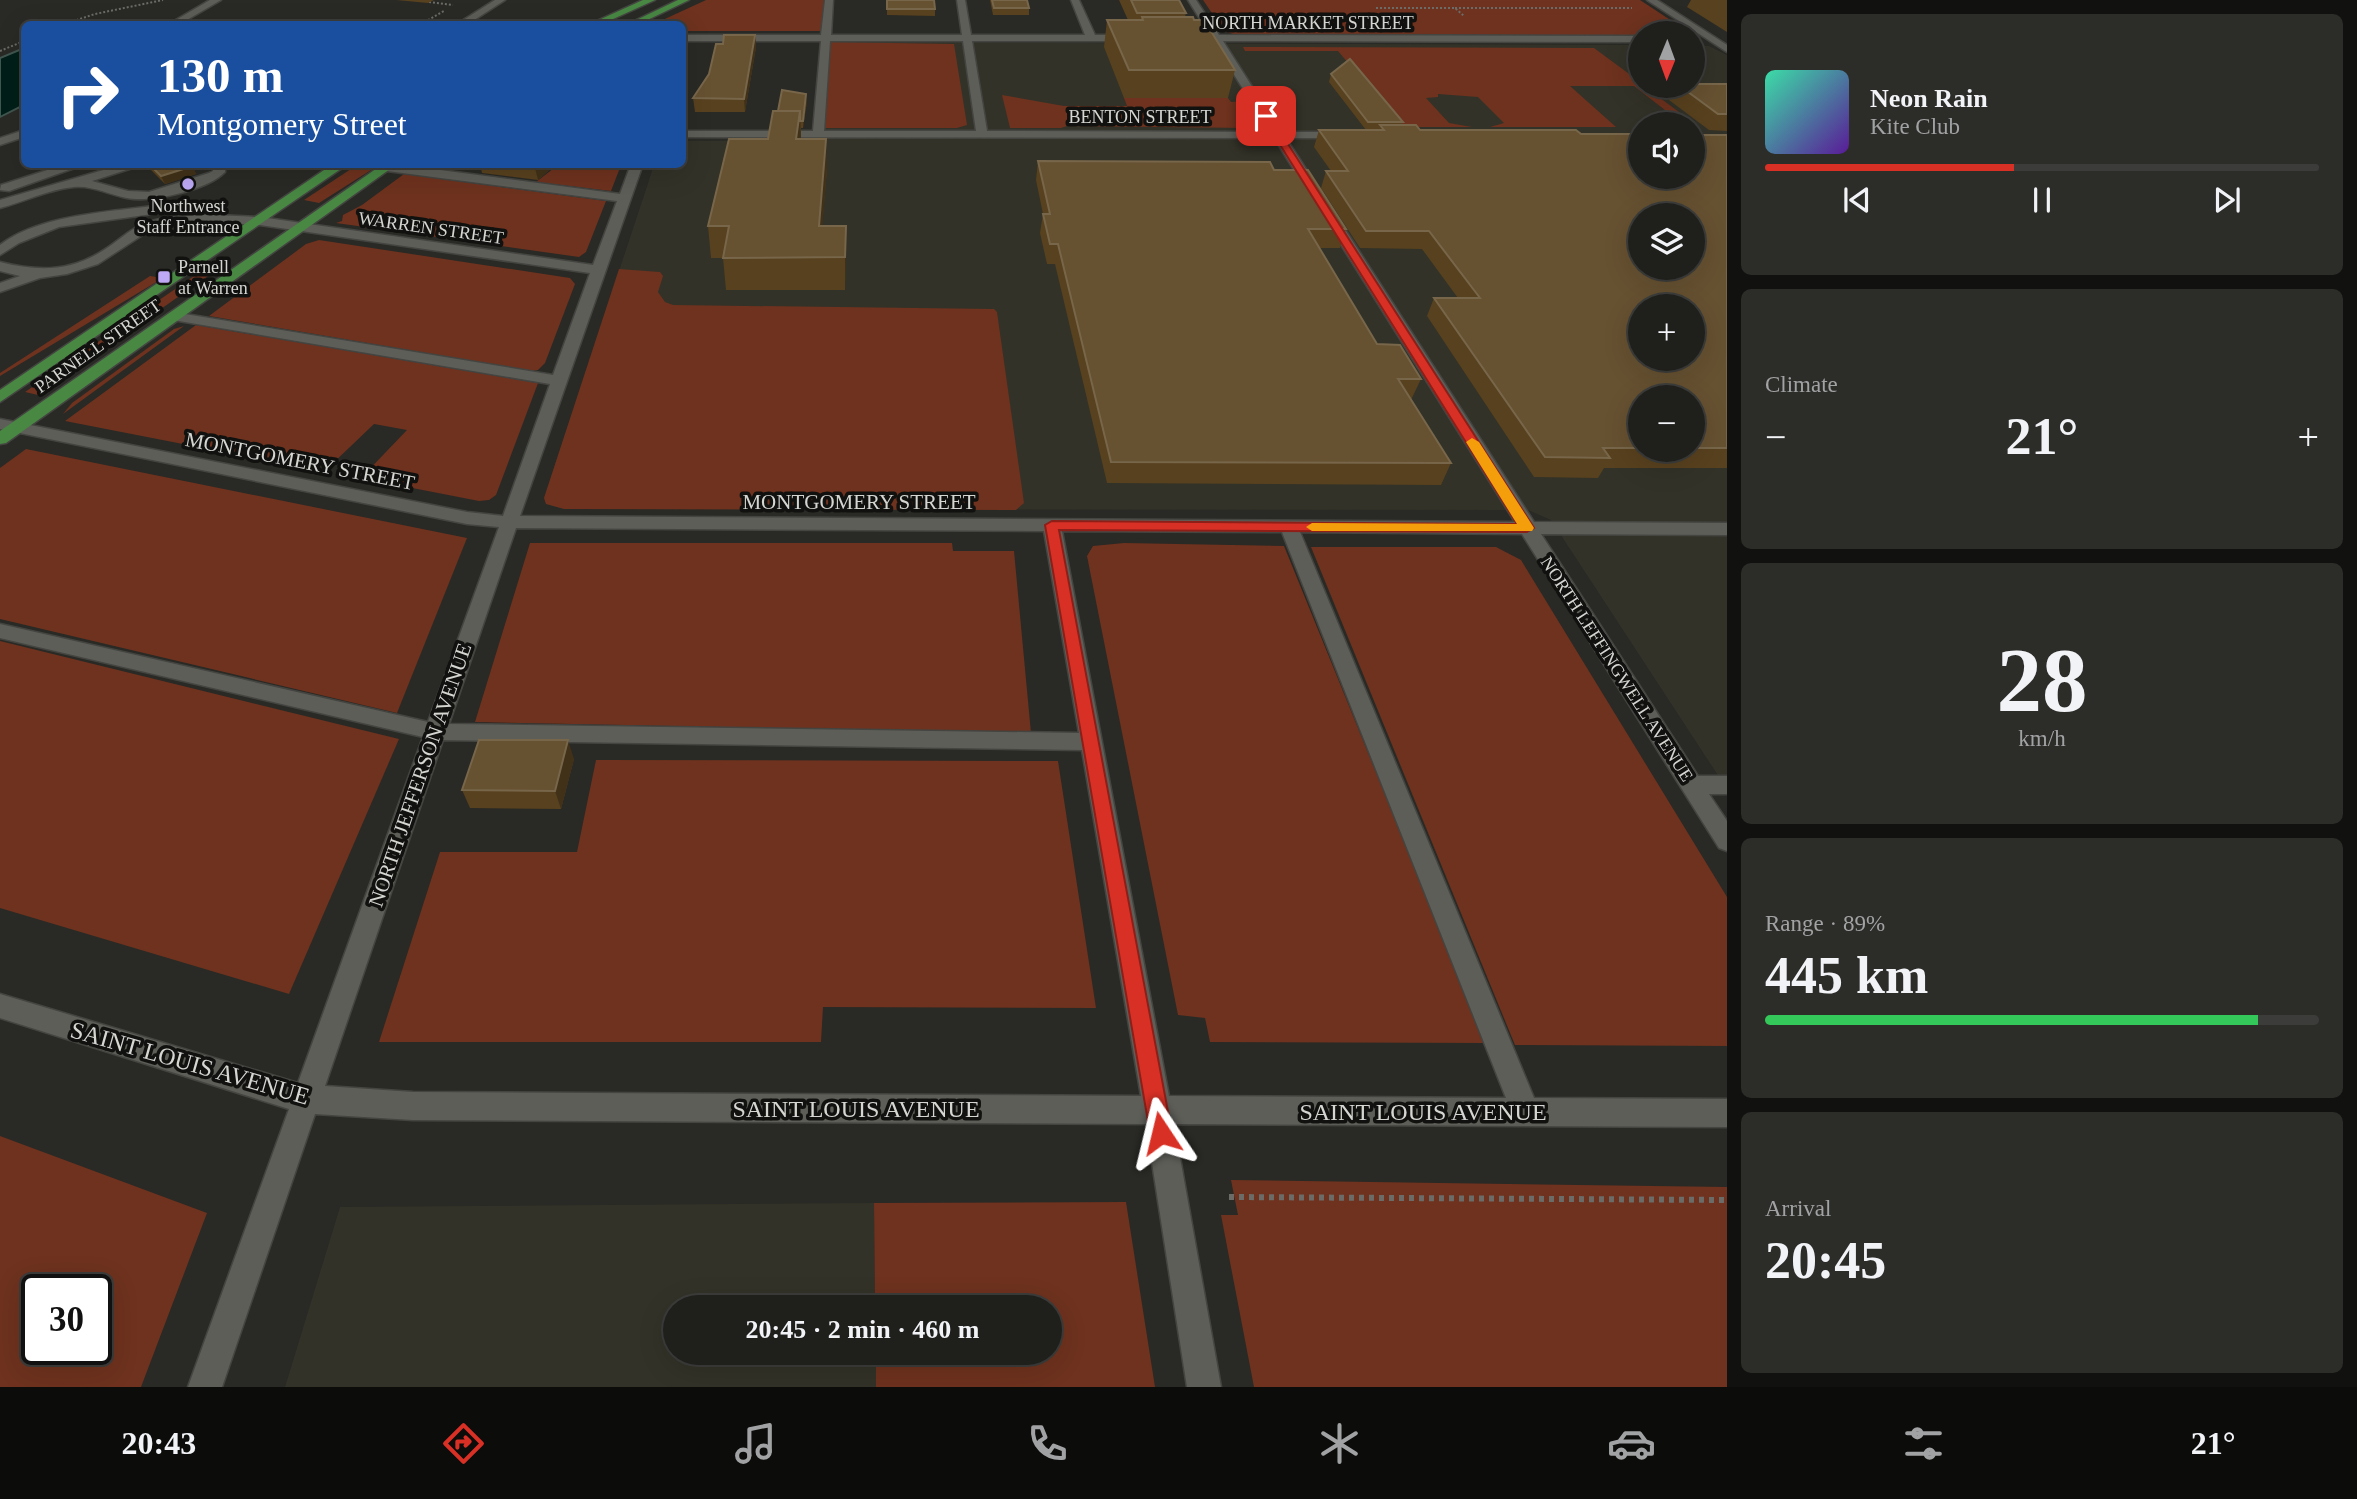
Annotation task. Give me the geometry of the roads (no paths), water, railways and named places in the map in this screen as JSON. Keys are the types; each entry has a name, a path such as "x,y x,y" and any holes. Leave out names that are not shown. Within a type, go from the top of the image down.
{"main road":[{"path":"602,21 651,0"},
{"path":"640,21 685,0"},
{"name":"PARNELL STREET","path":"0,397 336,168"},
{"name":"PARNELL STREET","path":"0,439 8,426 173,316 386,168"}],"street":[{"path":"179,21 217,0"},
{"path":"818,134 829,0"},
{"path":"961,0 982,135"},
{"path":"1075,0 1091,38"},
{"name":"NORTH LEFFINGWELL AVENUE","path":"1192,0 1727,841"},
{"path":"1651,0 1727,49"},
{"path":"468,21 504,3"},
{"path":"482,21 504,3"},
{"path":"686,38 1147,38"},
{"name":"NORTH MARKET STREET","path":"1203,38 1628,39"},
{"path":"1705,39 1727,39"},
{"path":"0,142 21,134"},
{"name":"BENTON STREET","path":"686,134 1359,135"},
{"path":"68,168 0,191 6,202 126,168"},
{"path":"75,183 104,186 131,196 144,196 204,180 219,172 219,168"},
{"path":"404,168 624,198"},
{"name":"NORTH JEFFERSON AVENUE","path":"205,1387 598,270 636,168"},
{"path":"0,251 14,240 57,224 171,207 215,206 241,212 260,221"},
{"path":"0,288 47,272 93,261 129,236 153,225 192,219 260,221"},
{"name":"WARREN STREET","path":"260,221 598,270"},
{"path":"0,266 22,273 47,272"},
{"path":"173,316 560,381"},
{"name":"MONTGOMERY STREET","path":"8,426 467,517 509,522 1727,529"},
{"path":"1052,525 1158,1111 1204,1387"},
{"path":"1289,527 1525,1112"},
{"path":"0,631 436,732 1090,742"},
{"path":"1691,785 1727,785"},
{"name":"SAINT LOUIS AVENUE","path":"0,1006 215,1075 305,1099 413,1107 1727,1112"}],"water":[{"path":"21,49 21,106 0,117 0,58"}],"place":[{"name":"Northwest Staff Entrance","path":"188,184"},
{"name":"Parnell at Warren","path":"164,277"}]}
